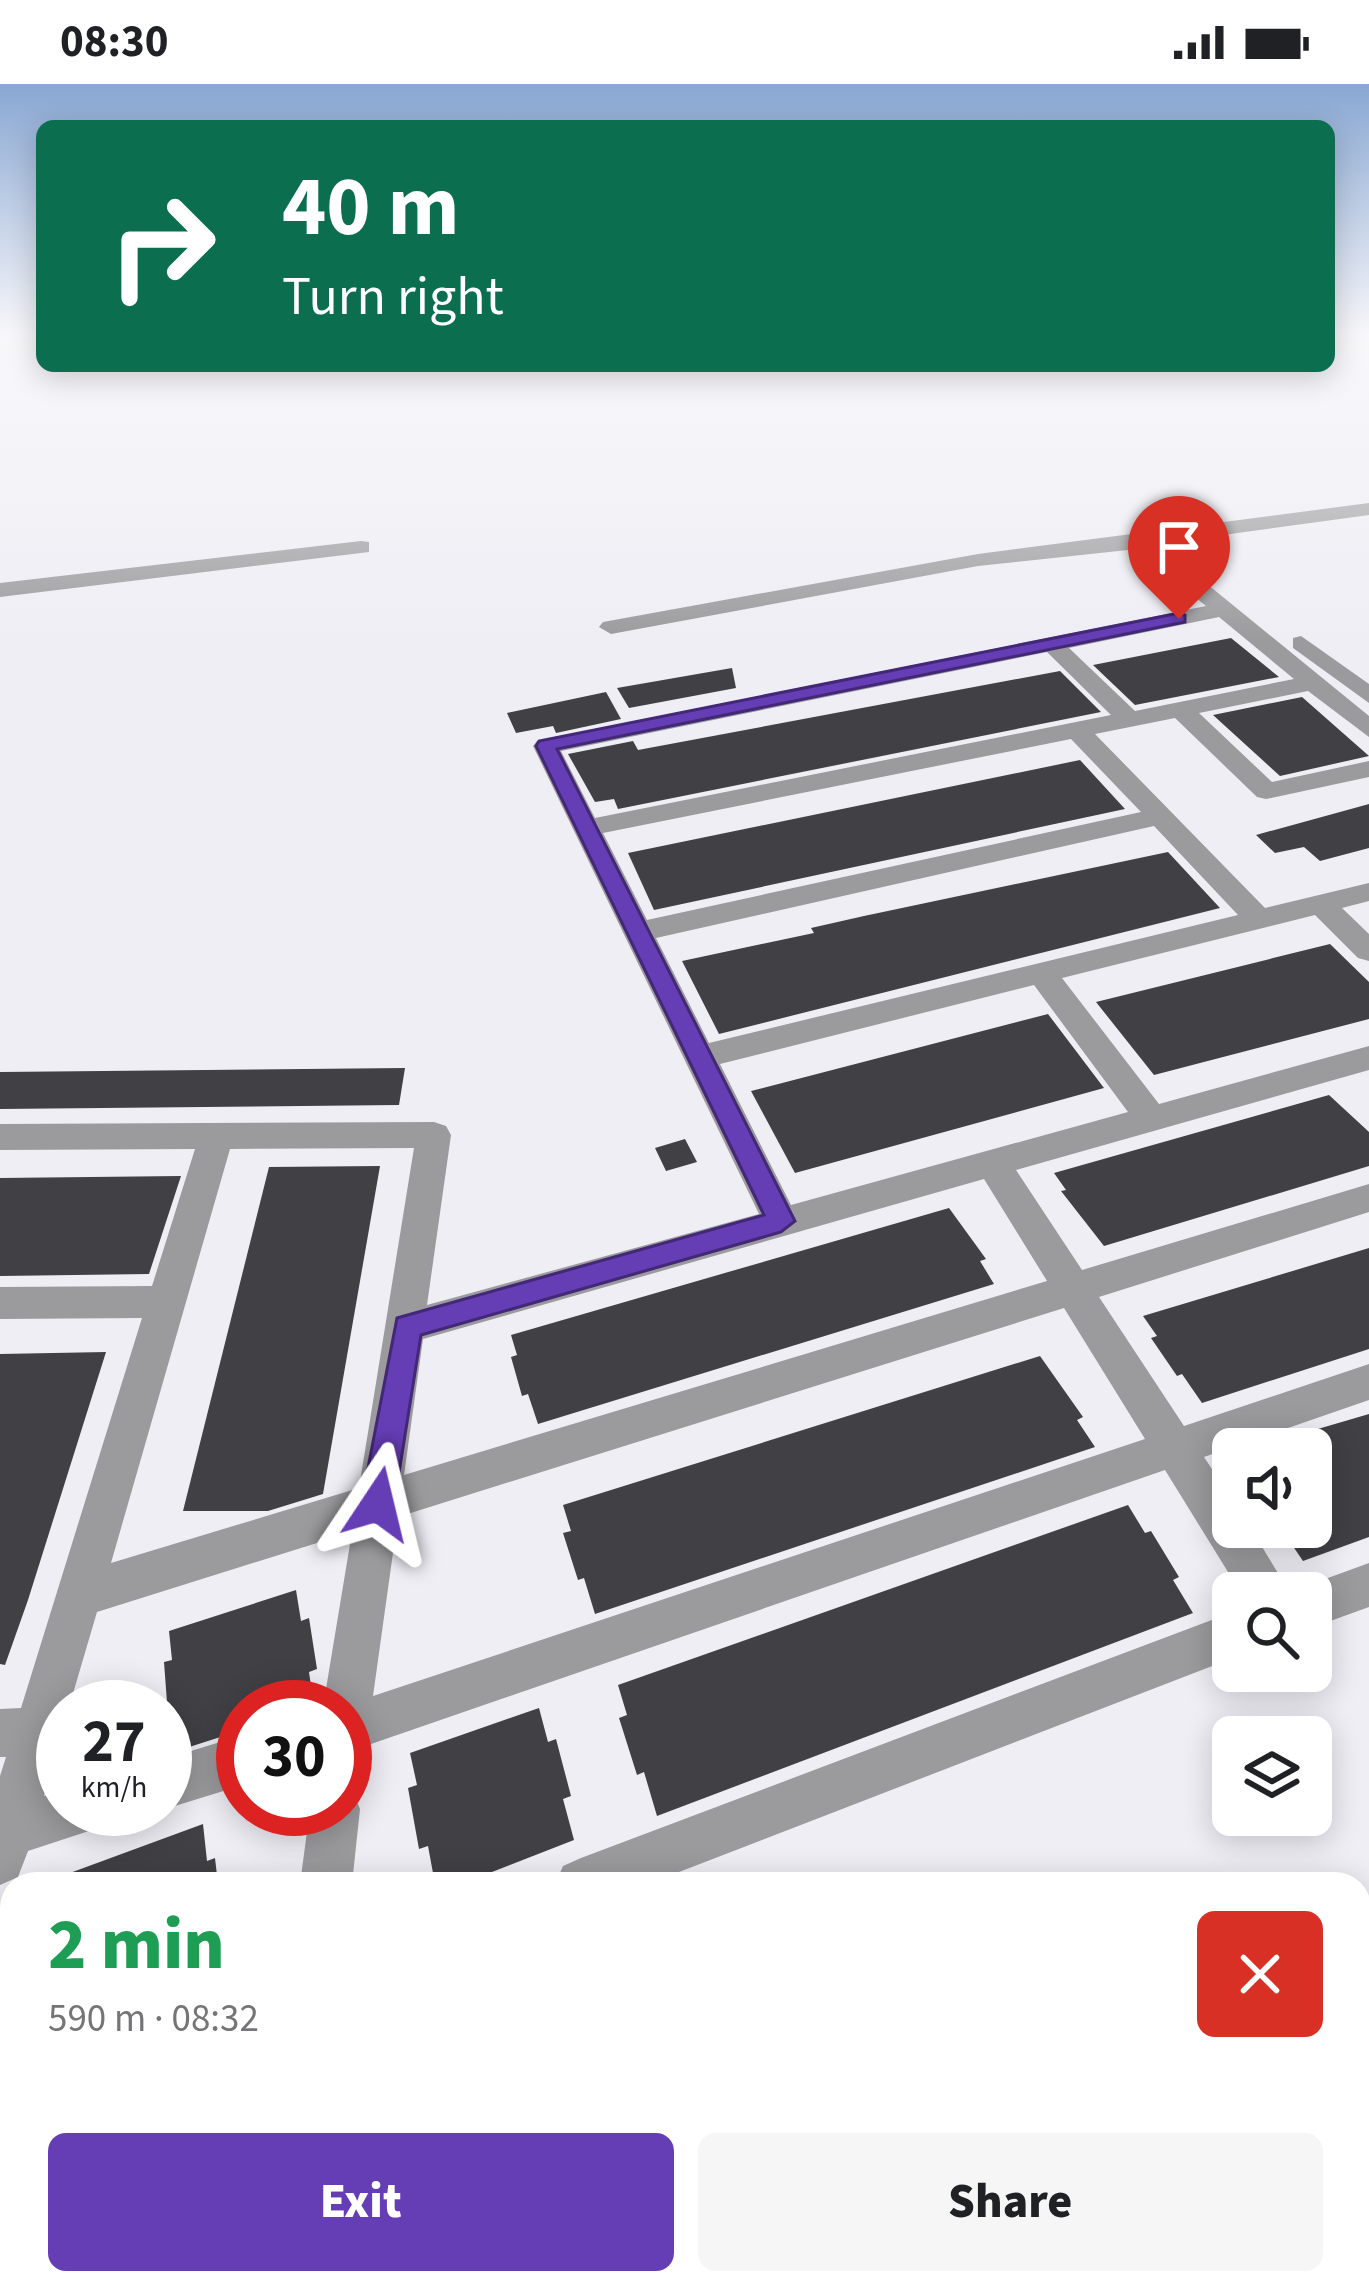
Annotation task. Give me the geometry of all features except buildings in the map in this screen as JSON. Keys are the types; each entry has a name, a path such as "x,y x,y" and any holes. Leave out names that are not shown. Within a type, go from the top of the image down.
{"street":[{"path":"611,627 978,560 1369,509"},
{"path":"1174,533 1187,554 1369,696"},
{"path":"1142,542 1369,729"},
{"path":"0,590 362,547"},
{"path":"781,1221 546,746 1221,610"},
{"path":"1052,644 1129,719"},
{"path":"586,828 1311,682"},
{"path":"1180,709 1266,790 1369,769"},
{"path":"1077,730 1259,920"},
{"path":"638,932 1160,816"},
{"path":"699,1057 1369,892"},
{"path":"1321,904 1369,951"},
{"path":"1042,973 1151,1118"},
{"path":"408,1327 1368,1060"},
{"path":"0,1137 434,1135 352,1680"},
{"path":"4,1846 19,1732 79,1594 216,1136"},
{"path":"992,1162 1254,1572"},
{"path":"79,1594 1369,1198"},
{"path":"0,1303 166,1302"},
{"path":"372,1715 1369,1382"},
{"path":"1332,1598 1369,1585"},
{"path":"612,1872 1212,1643"},
{"path":"4,1846 36,1831"},
{"path":"327,1872 331,1836"}],"route":[{"path":"378,1504 408,1327 781,1221 546,746 1179,619"}]}
